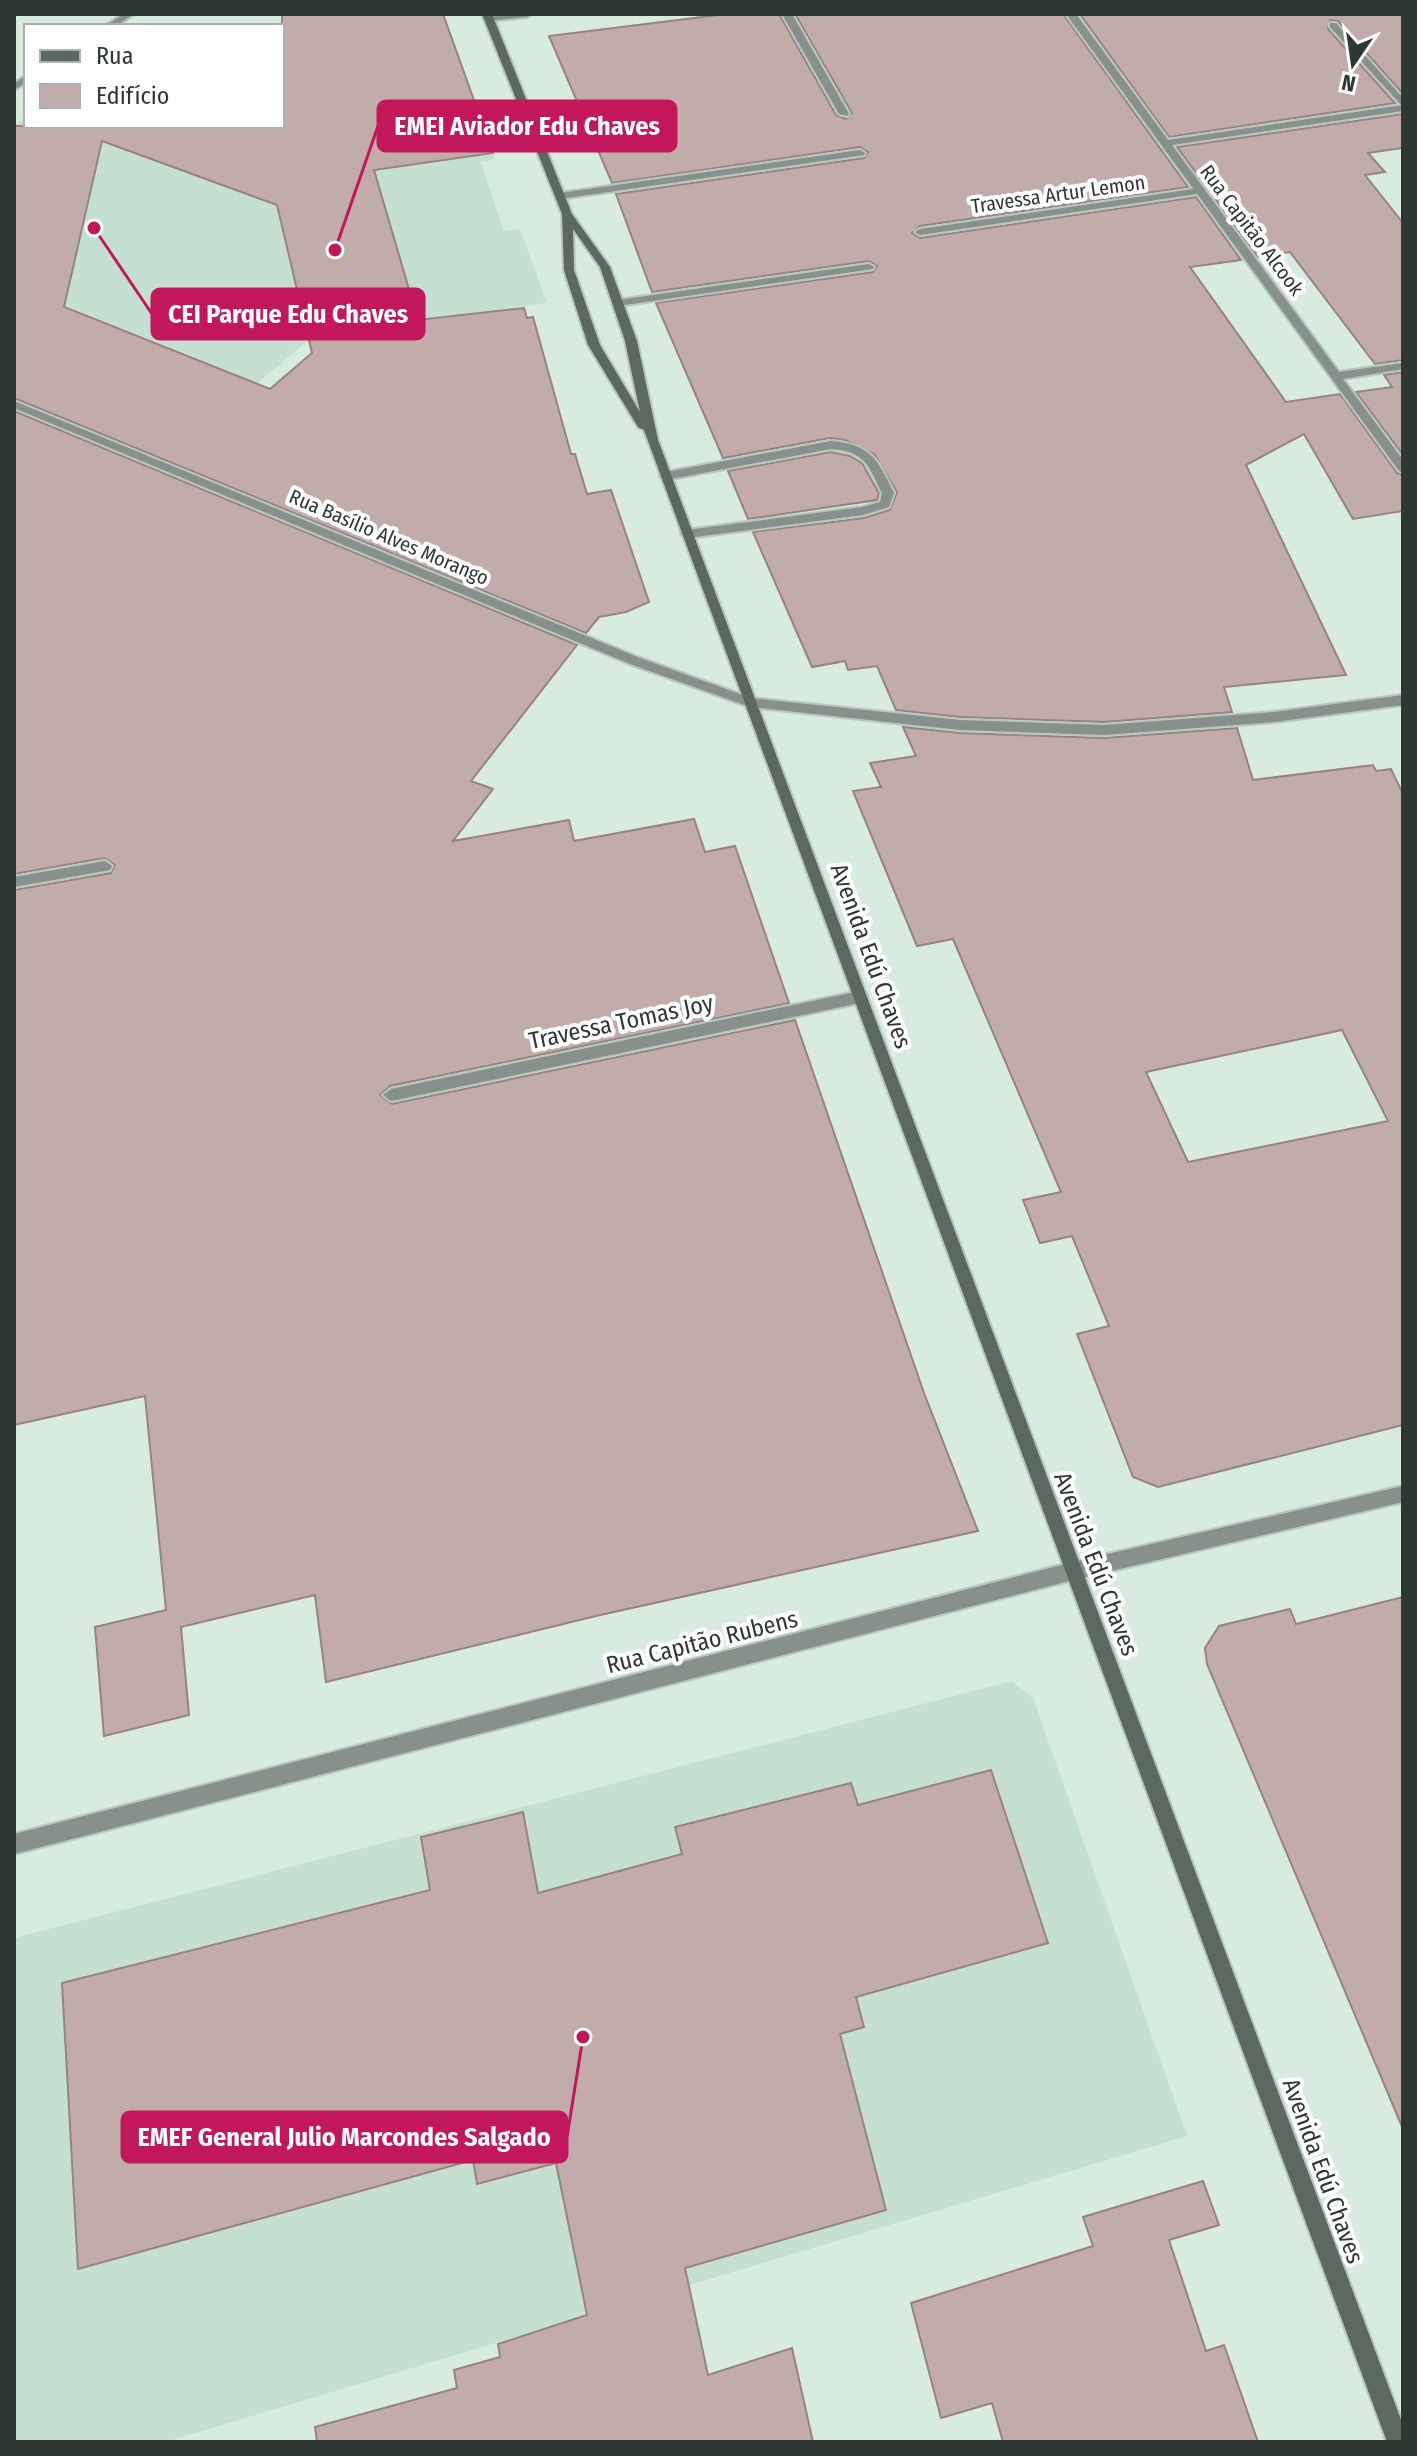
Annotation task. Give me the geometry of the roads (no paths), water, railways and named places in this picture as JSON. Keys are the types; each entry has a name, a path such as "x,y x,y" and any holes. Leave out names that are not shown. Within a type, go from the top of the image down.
{"main road":[{"name":"Avenida Edú Chaves","path":"487,16 567,214 605,267 631,341 652,440 1398,2442"},
{"name":"Avenida Edú Chaves","path":"567,214 569,270 594,345 652,440"}],"street":[{"path":"487,16 527,14"},
{"path":"787,14 844,114"},
{"name":"Rua Capitão Alcook","path":"1071,14 1403,468"},
{"path":"1333,25 1403,106"},
{"path":"1165,143 1403,106"},
{"path":"560,196 860,153"},
{"name":"Travessa Artur Lemon","path":"920,232 1200,191"},
{"path":"618,303 869,267"},
{"path":"1338,376 1403,366"},
{"name":"Rua Basílio Alves Morango","path":"14,404 635,661 750,702"},
{"path":"666,476 845,445 859,448 868,455 888,493 888,500 878,508 687,534"},
{"path":"750,702 960,725 1104,730 1274,717 1403,700"},
{"path":"14,882 105,866"},
{"name":"Travessa Tomas Joy","path":"391,1095 860,997"},
{"name":"Rua Capitão Rubens","path":"14,1844 1073,1571 1403,1494"}],"place":[{"name":"CEI Parque Edu Chaves","path":"94,228"},
{"name":"EMEI Aviador Edu Chaves","path":"335,250"},
{"name":"EMEF General Julio Marcondes Salgado","path":"583,2037"}]}
